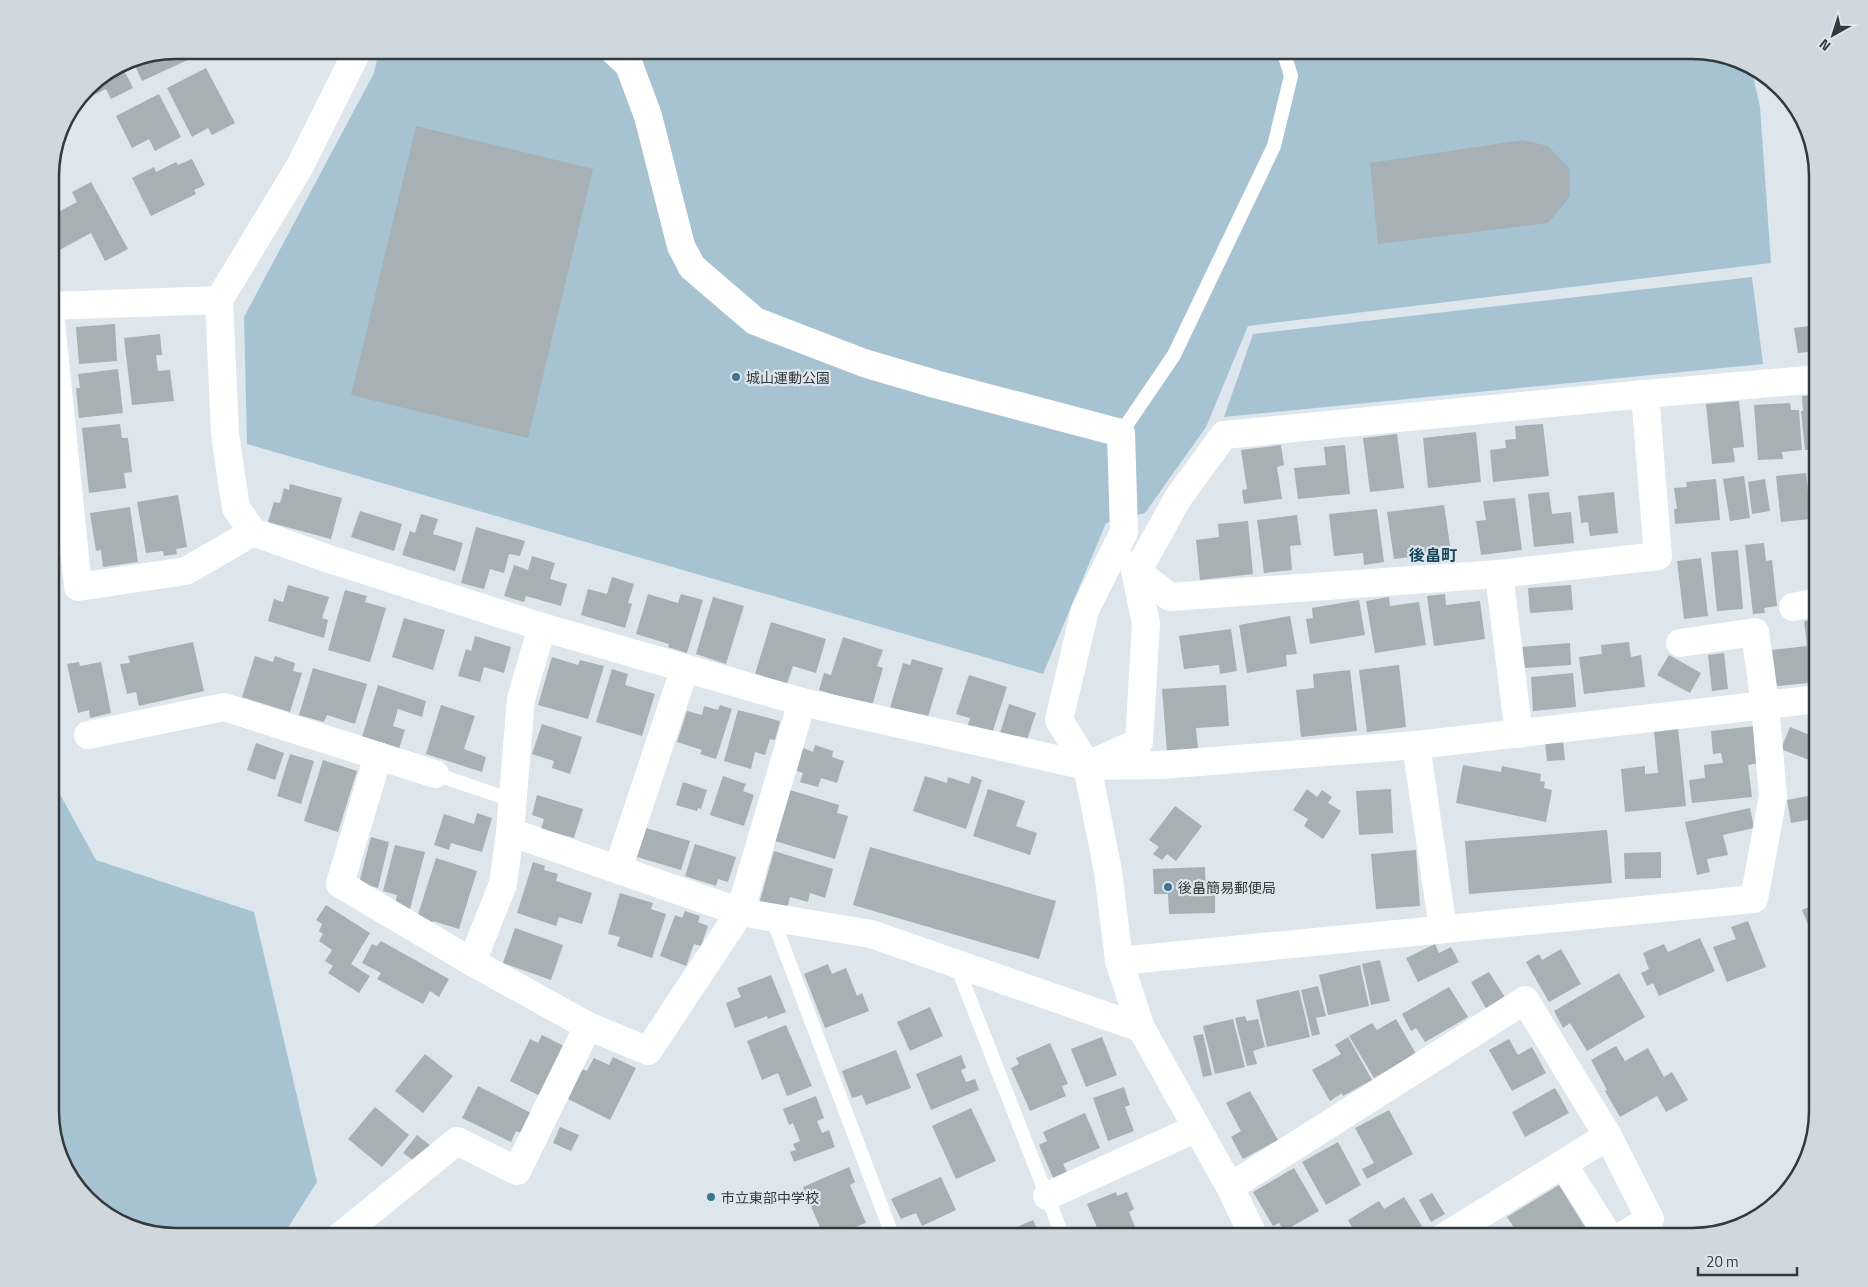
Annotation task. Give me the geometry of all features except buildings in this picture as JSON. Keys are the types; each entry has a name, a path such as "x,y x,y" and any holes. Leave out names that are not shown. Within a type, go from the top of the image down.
{"street":[{"path":"354,59 300,166 219,300 219,340 226,434 232,482 236,508 253,532 326,558 542,627 802,702 1087,766 1161,765 1416,745 1809,700"},
{"path":"622,59 629,65 648,116 681,246 688,260 692,267 755,321 873,366 1121,433 1124,532 1137,572 1146,624 1139,742 1087,766"},
{"path":"59,306 219,300"},
{"path":"1137,572 1178,498 1224,435 1809,380"},
{"path":"1137,572 1170,597 1499,574 1658,556 1645,394"},
{"path":"59,401 78,587 186,571 253,532"},
{"path":"1124,532 1085,610 1059,720 1087,766 1108,871 1119,960 1141,1028 1230,1187 1250,1228"},
{"path":"1499,574 1519,734"},
{"path":"472,962 503,884 510,832 521,699 542,627"},
{"path":"1119,960 1754,899 1773,796 1765,705 1755,632 1680,643"},
{"path":"618,869 685,668"},
{"path":"378,756 340,884 472,962 588,1026 648,1051 740,912 802,702"},
{"path":"88,735 224,707 435,774"},
{"path":"1416,745 1443,929"},
{"path":"510,832 740,912 871,934 1141,1028"},
{"path":"1230,1187 1525,1000 1608,1136 1650,1218 1635,1228"},
{"path":"350,1228 457,1141 517,1171 588,1026"},
{"path":"1047,1196 1197,1128"},
{"path":"1459,1228 1608,1136"},
{"path":"1563,1164 1603,1228"}],"lane":[{"path":"1121,433 1174,355 1274,146 1291,76 1286,59"},
{"path":"435,774 512,800"},
{"path":"772,917 890,1228"},
{"path":"956,964 1059,1228"}],"shaded area":[{"name":"城山運動公園","path":"377,59 1708,60 1730,65 1753,76 1760,107 1771,263 1248,326 1206,427 1145,513 1106,523 1043,674 247,444 244,317 374,73"},
{"path":"1752,277 1763,364 1224,417 1253,334"},
{"path":"59,792 96,860 254,912 317,1182 288,1228 176,1228 160,1227 138,1222 111,1209 93,1194 74,1170 65,1149 59,1119"}],"place":[{"name":"城山運動公園","path":"736,377"},
{"name":"後畠簡易郵便局","path":"1168,887"},
{"name":"市立東部中学校","path":"711,1197"}],"district":[{"name":"後畠町","path":"1433,555"}]}
